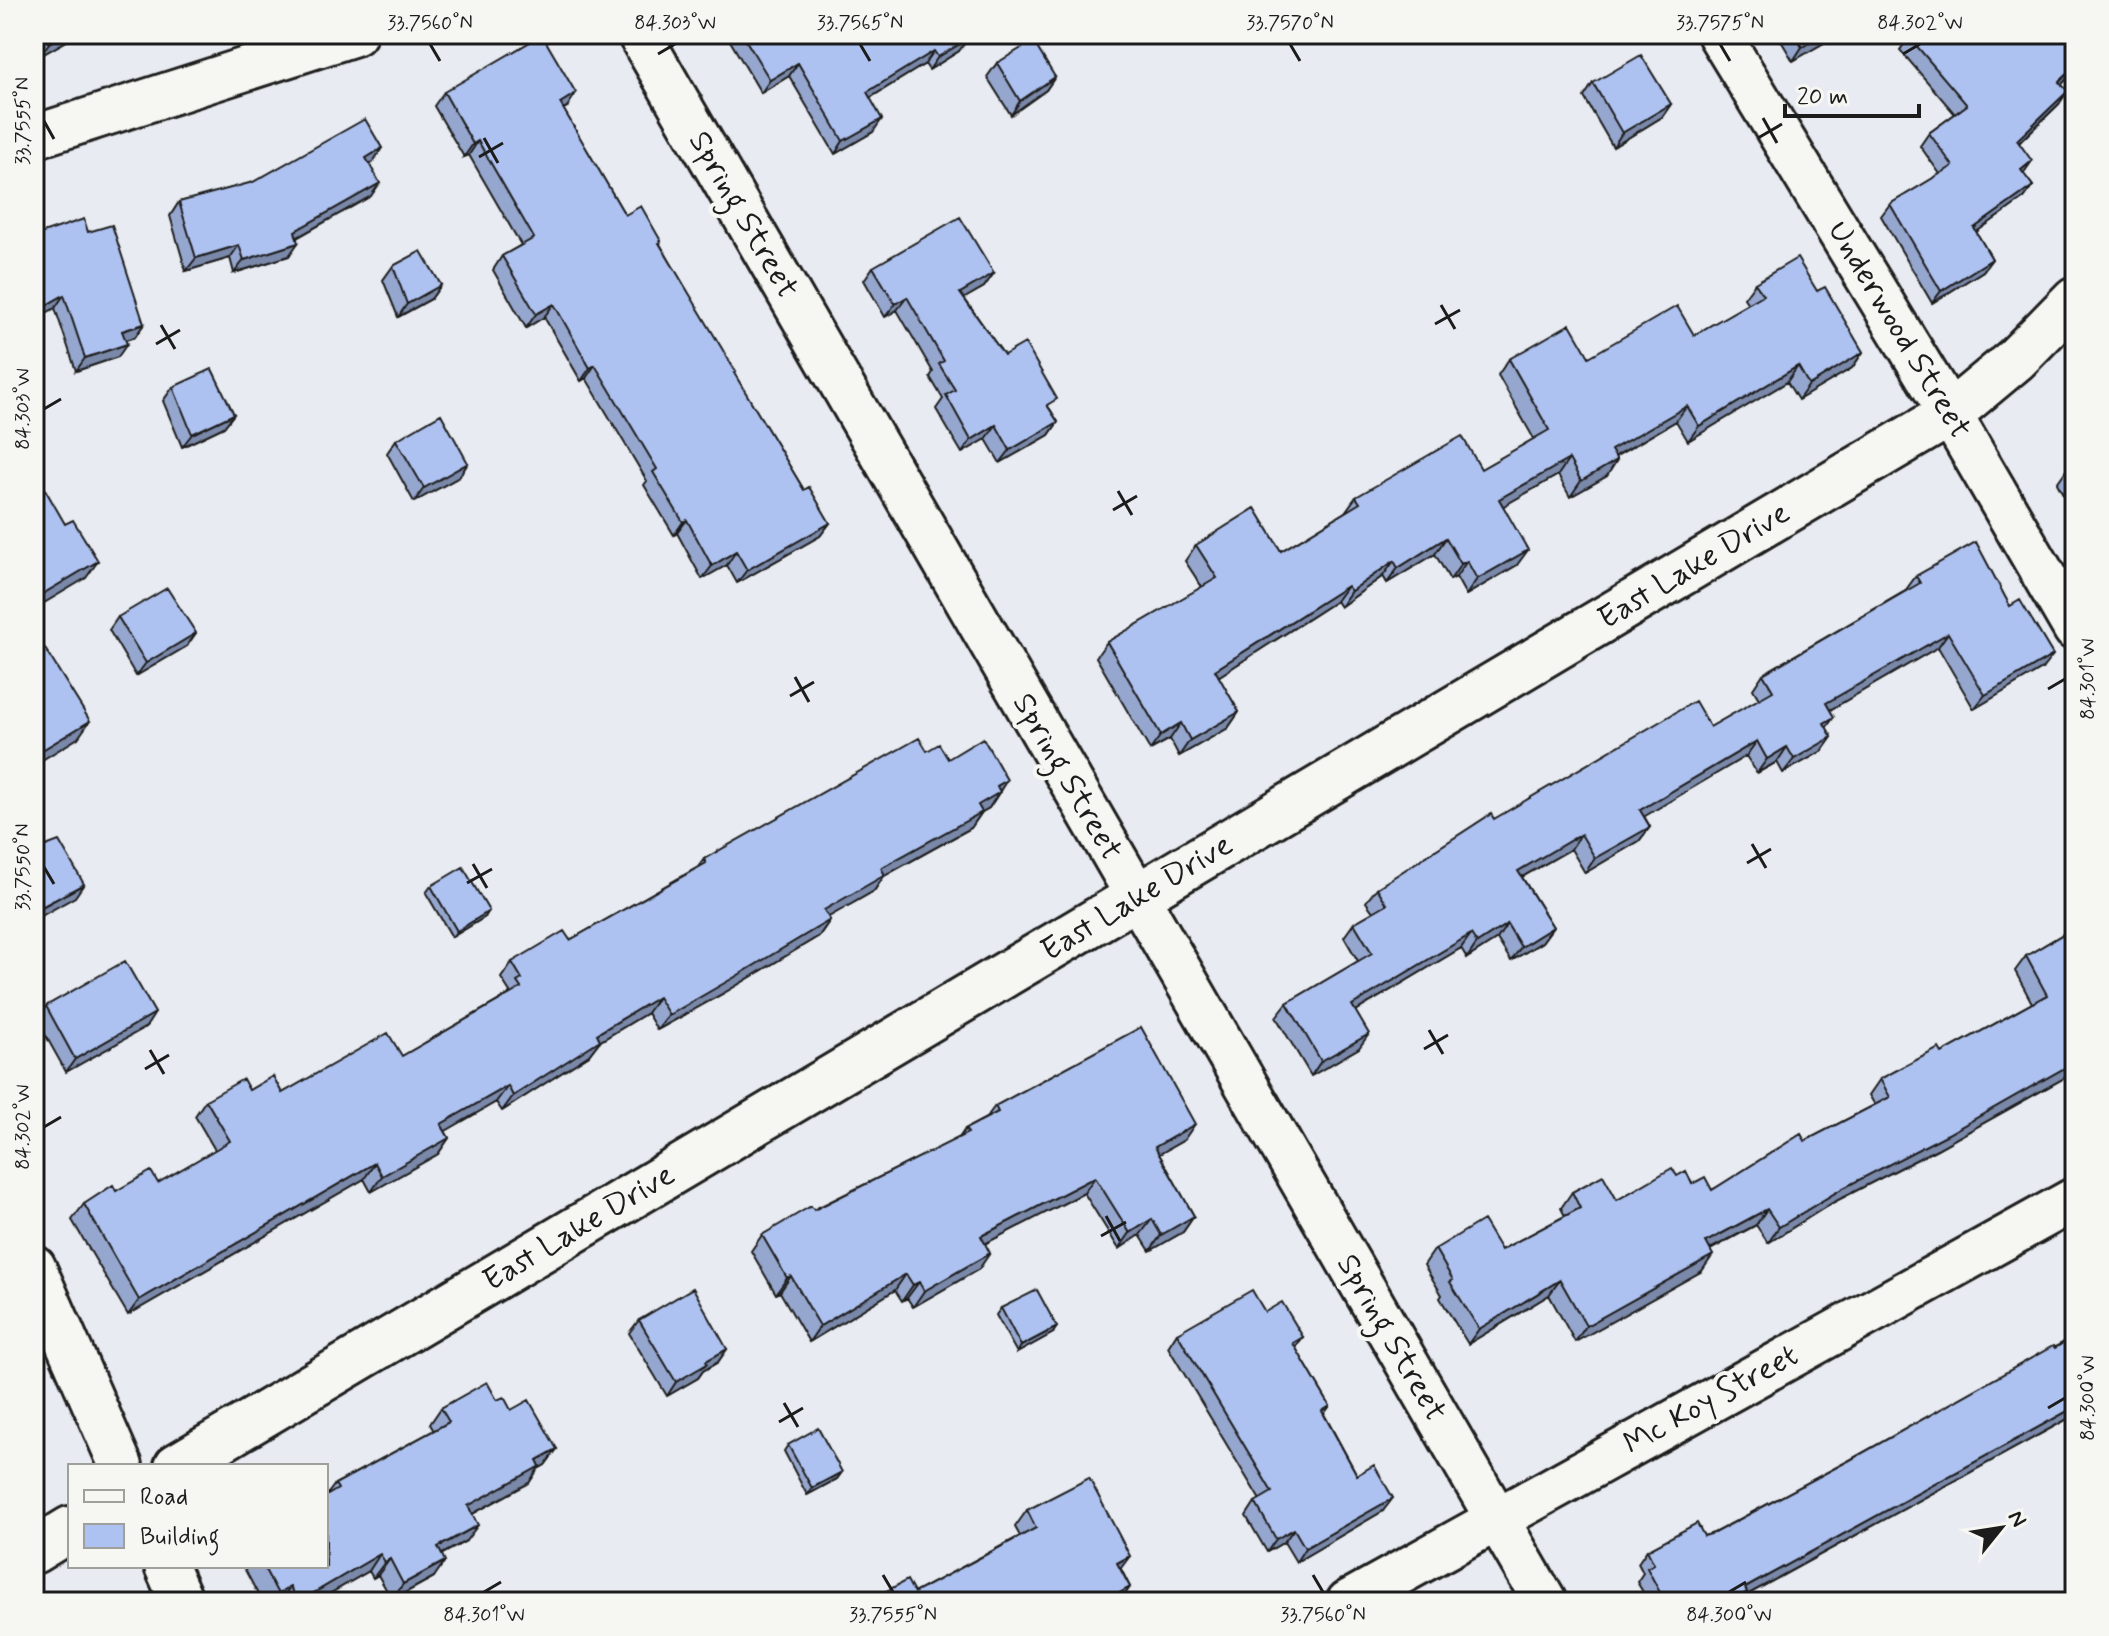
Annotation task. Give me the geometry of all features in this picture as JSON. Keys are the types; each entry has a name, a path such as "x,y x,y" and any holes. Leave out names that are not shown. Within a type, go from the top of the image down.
{"street":[{"path":"34,137 355,34"},
{"name":"Spring Street","path":"639,34 1545,1602"},
{"name":"Underwood Street","path":"1719,34 1950,414 2075,629"},
{"name":"East Lake Drive","path":"180,1464 1950,414 2016,359 2075,299"},
{"name":"Mc Koy Street","path":"1348,1602 2075,1199"},
{"path":"34,1267 120,1464"},
{"path":"34,1551 68,1530"},
{"path":"167,1568 182,1602"}],"building":[{"path":"44,34 65,34 49,43"},
{"path":"742,34 964,34 968,39 938,57 934,51 867,92 882,119 843,141 798,63 770,80"},
{"path":"1794,34 1825,34 1802,47"},
{"path":"1912,34 2075,34 2075,67 2059,82 2068,91 2017,140 2032,161 2021,170 2033,186 1974,228 1992,259 1941,291 1890,204 1953,166 1929,133 1967,105 1909,37"},
{"path":"542,35 576,93 560,103 625,215 641,206 734,373 804,490 809,487 830,523 747,570 736,551 712,566 687,520 683,522 653,472 657,469 595,365 590,368 554,304 536,314 502,256 534,238 478,141 473,144 444,92"},
{"path":"1033,41 1055,77 1020,101 997,63"},
{"path":"1641,55 1671,104 1622,133 1593,83"},
{"path":"365,119 382,148 366,158 380,183 295,231 298,243 244,260 239,245 196,258 179,202 253,182"},
{"path":"960,217 994,273 960,293 1004,355 1025,343 1057,399 1047,405 1058,422 1010,450 996,425 971,440 946,395 955,390 939,364 944,361 907,297 895,304 873,267"},
{"path":"84,219 88,232 112,225 144,324 122,331 127,344 85,358 64,295 34,312 34,236"},
{"path":"421,251 441,285 407,304 393,266"},
{"path":"1797,258 1817,291 1825,287 1863,352 1809,385 1798,366 1699,426 1687,406 1611,450 1617,460 1581,481 1569,459 1499,499 1528,550 1477,579 1467,561 1461,564 1446,538 1398,568 1394,561 1351,591 1347,586 1215,670 1239,712 1190,740 1181,723 1161,735 1107,642 1217,578 1196,545 1255,508 1281,551 1360,503 1356,497 1462,436 1481,469 1549,430 1509,359 1570,324 1589,357 1677,306 1694,335 1763,295 1755,283"},
{"path":"212,369 234,414 192,434 173,387"},
{"path":"441,414 468,463 424,488 396,440"},
{"path":"2075,463 2075,477 2069,466"},
{"path":"34,470 65,524 73,520 98,561 34,599"},
{"path":"1976,542 2010,606 2020,600 2053,655 1985,695 1948,633 1826,703 1834,717 1824,723 1832,737 1794,759 1787,747 1767,759 1757,741 1640,810 1650,827 1595,858 1581,834 1518,871 1553,927 1521,947 1507,924 1477,943 1471,934 1352,1005 1369,1034 1321,1061 1287,1003 1372,953 1354,923 1387,904 1377,888 1491,814 1494,819 1695,701 1710,727 1773,691 1763,674 1920,583 1916,576"},
{"path":"167,588 196,633 146,663 118,617"},
{"path":"34,631 90,721 34,755"},
{"path":"919,738 927,751 939,744 948,759 983,738 1007,780 997,786 1000,792 978,805 982,812 881,868 885,875 824,910 830,920 735,977 669,1015 658,997 597,1034 600,1040 513,1096 508,1086 441,1124 449,1138 382,1176 375,1163 139,1300 84,1204 113,1185 116,1191 151,1171 158,1183 230,1141 206,1100 243,1079 249,1090 273,1076 282,1093 388,1033 402,1056 521,988 517,982 522,979 512,962 564,931 570,940 706,863 704,859"},
{"path":"34,841 38,849 59,841 84,884 34,911"},
{"path":"463,867 489,911 457,931 431,886"},
{"path":"2065,933 2068,939 2075,935 2075,1062 1948,1134 1843,1188 1779,1227 1767,1209 1706,1242 1713,1255 1586,1326 1560,1280 1479,1329 1450,1282 1453,1280 1435,1249 1483,1220 1501,1250 1580,1208 1572,1192 1603,1175 1617,1200 1672,1168 1677,1176 1686,1171 1692,1184 1705,1177 1712,1190 1801,1134 1805,1141 1890,1097 1880,1079 1939,1048 1942,1053 2047,995 2026,956"},
{"path":"125,961 155,1013 75,1059 46,1006"},
{"path":"1141,1027 1195,1124 1155,1147 1194,1216 1161,1235 1152,1219 1130,1233 1095,1177 981,1236 990,1253 924,1291 919,1282 913,1285 906,1274 820,1326 791,1276 787,1278 762,1235 811,1206 814,1210 968,1133 965,1129 998,1112 995,1106"},
{"path":"693,1288 727,1349 676,1382 639,1320"},
{"path":"1037,1290 1057,1327 1021,1346 1001,1308"},
{"path":"1252,1290 1265,1312 1282,1302 1303,1337 1293,1343 1330,1406 1322,1411 1357,1475 1374,1465 1393,1498 1305,1548 1294,1529 1276,1539 1255,1502 1272,1492 1177,1333"},
{"path":"2075,1336 2075,1407 1745,1588 1747,1592 1729,1602 1665,1602 1647,1568 1654,1564 1647,1550 1697,1523 1704,1536 1714,1533"},
{"path":"487,1382 497,1400 504,1397 511,1410 529,1400 557,1449 537,1460 540,1466 468,1506 478,1525 438,1547 445,1561 403,1584 390,1559 385,1562 380,1554 298,1602 290,1587 278,1594 264,1568 328,1568 328,1495 338,1489 335,1484 449,1422 441,1408"},
{"path":"818,1428 842,1472 812,1488 788,1445"},
{"path":"1089,1478 1130,1556 1117,1563 1130,1587 1103,1602 866,1602 907,1580 914,1593 1036,1528 1027,1510"}]}
